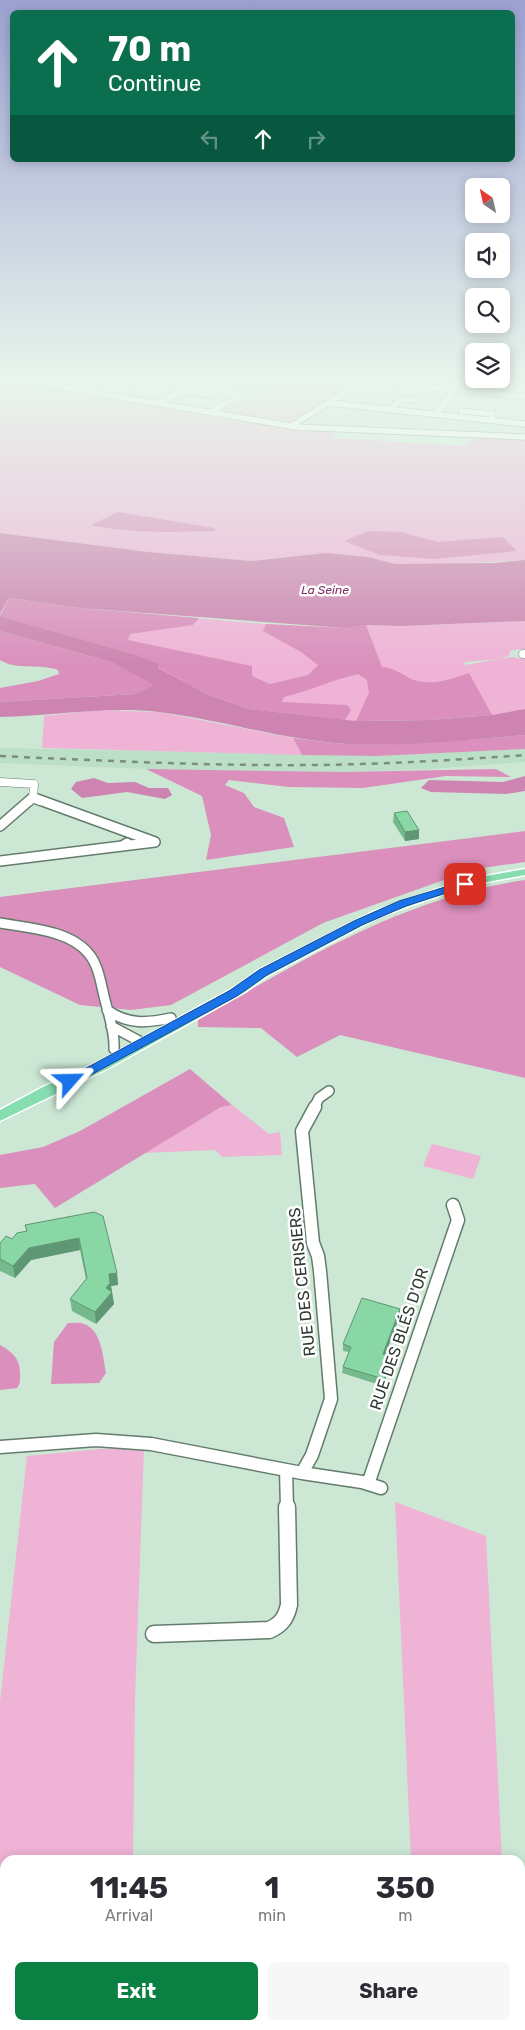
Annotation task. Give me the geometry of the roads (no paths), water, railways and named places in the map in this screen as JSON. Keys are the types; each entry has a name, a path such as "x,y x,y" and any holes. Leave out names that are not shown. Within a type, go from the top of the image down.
{"main road":[{"path":"0,1116 80,1077 140,1040 171,1018 263,973 358,923 403,904 465,884 525,872"},
{"path":"42,1094 114,1049 156,1036 241,989 263,973"}],"street":[{"path":"0,782 34,784 33,798 0,826"},
{"path":"0,861 155,842 33,798"},
{"path":"0,816 10,818"},
{"path":"122,846 132,840 128,833"},
{"path":"0,923 65,938 80,944 90,955 94,963 115,1040 114,1049"},
{"path":"107,1010 116,1018 131,1023 171,1018"},
{"path":"131,1023 138,1032 140,1040"},
{"path":"111,1026 121,1033 140,1040"},
{"name":"RUE DES CERISIERS","path":"302,1474 310,1460 331,1399 320,1271 318,1256 312,1243 302,1131 319,1098 329,1091"},
{"name":"RUE DES BLÉS D'OR","path":"302,1474 374,1486 458,1220 454,1205"},
{"path":"0,1447 96,1440 119,1441 151,1444 302,1474"},
{"path":"154,1634 269,1630 282,1622 287,1614 289,1605 286,1470"}],"water":[{"name":"La Seine","path":"0,533 149,552 252,561 326,553 368,557 395,564 493,563 525,560 525,621 401,626 366,625 345,628 79,608 9,598 0,614"},
{"path":"0,616 133,654 159,664 158,668 209,695 249,709 356,721 432,720 492,715 525,709 525,735 414,744 369,745 323,742 183,716 139,710 0,717 0,702 135,694 154,685 111,662 0,631"},
{"path":"525,776 525,791 506,794 431,792 421,788 429,780 503,782"},
{"path":"94,778 108,783 135,782 149,788 168,788 172,795 165,799 127,792 82,798 71,789 76,782"}],"railway":[{"path":"0,756 158,763 277,765 395,763 525,755"}]}
